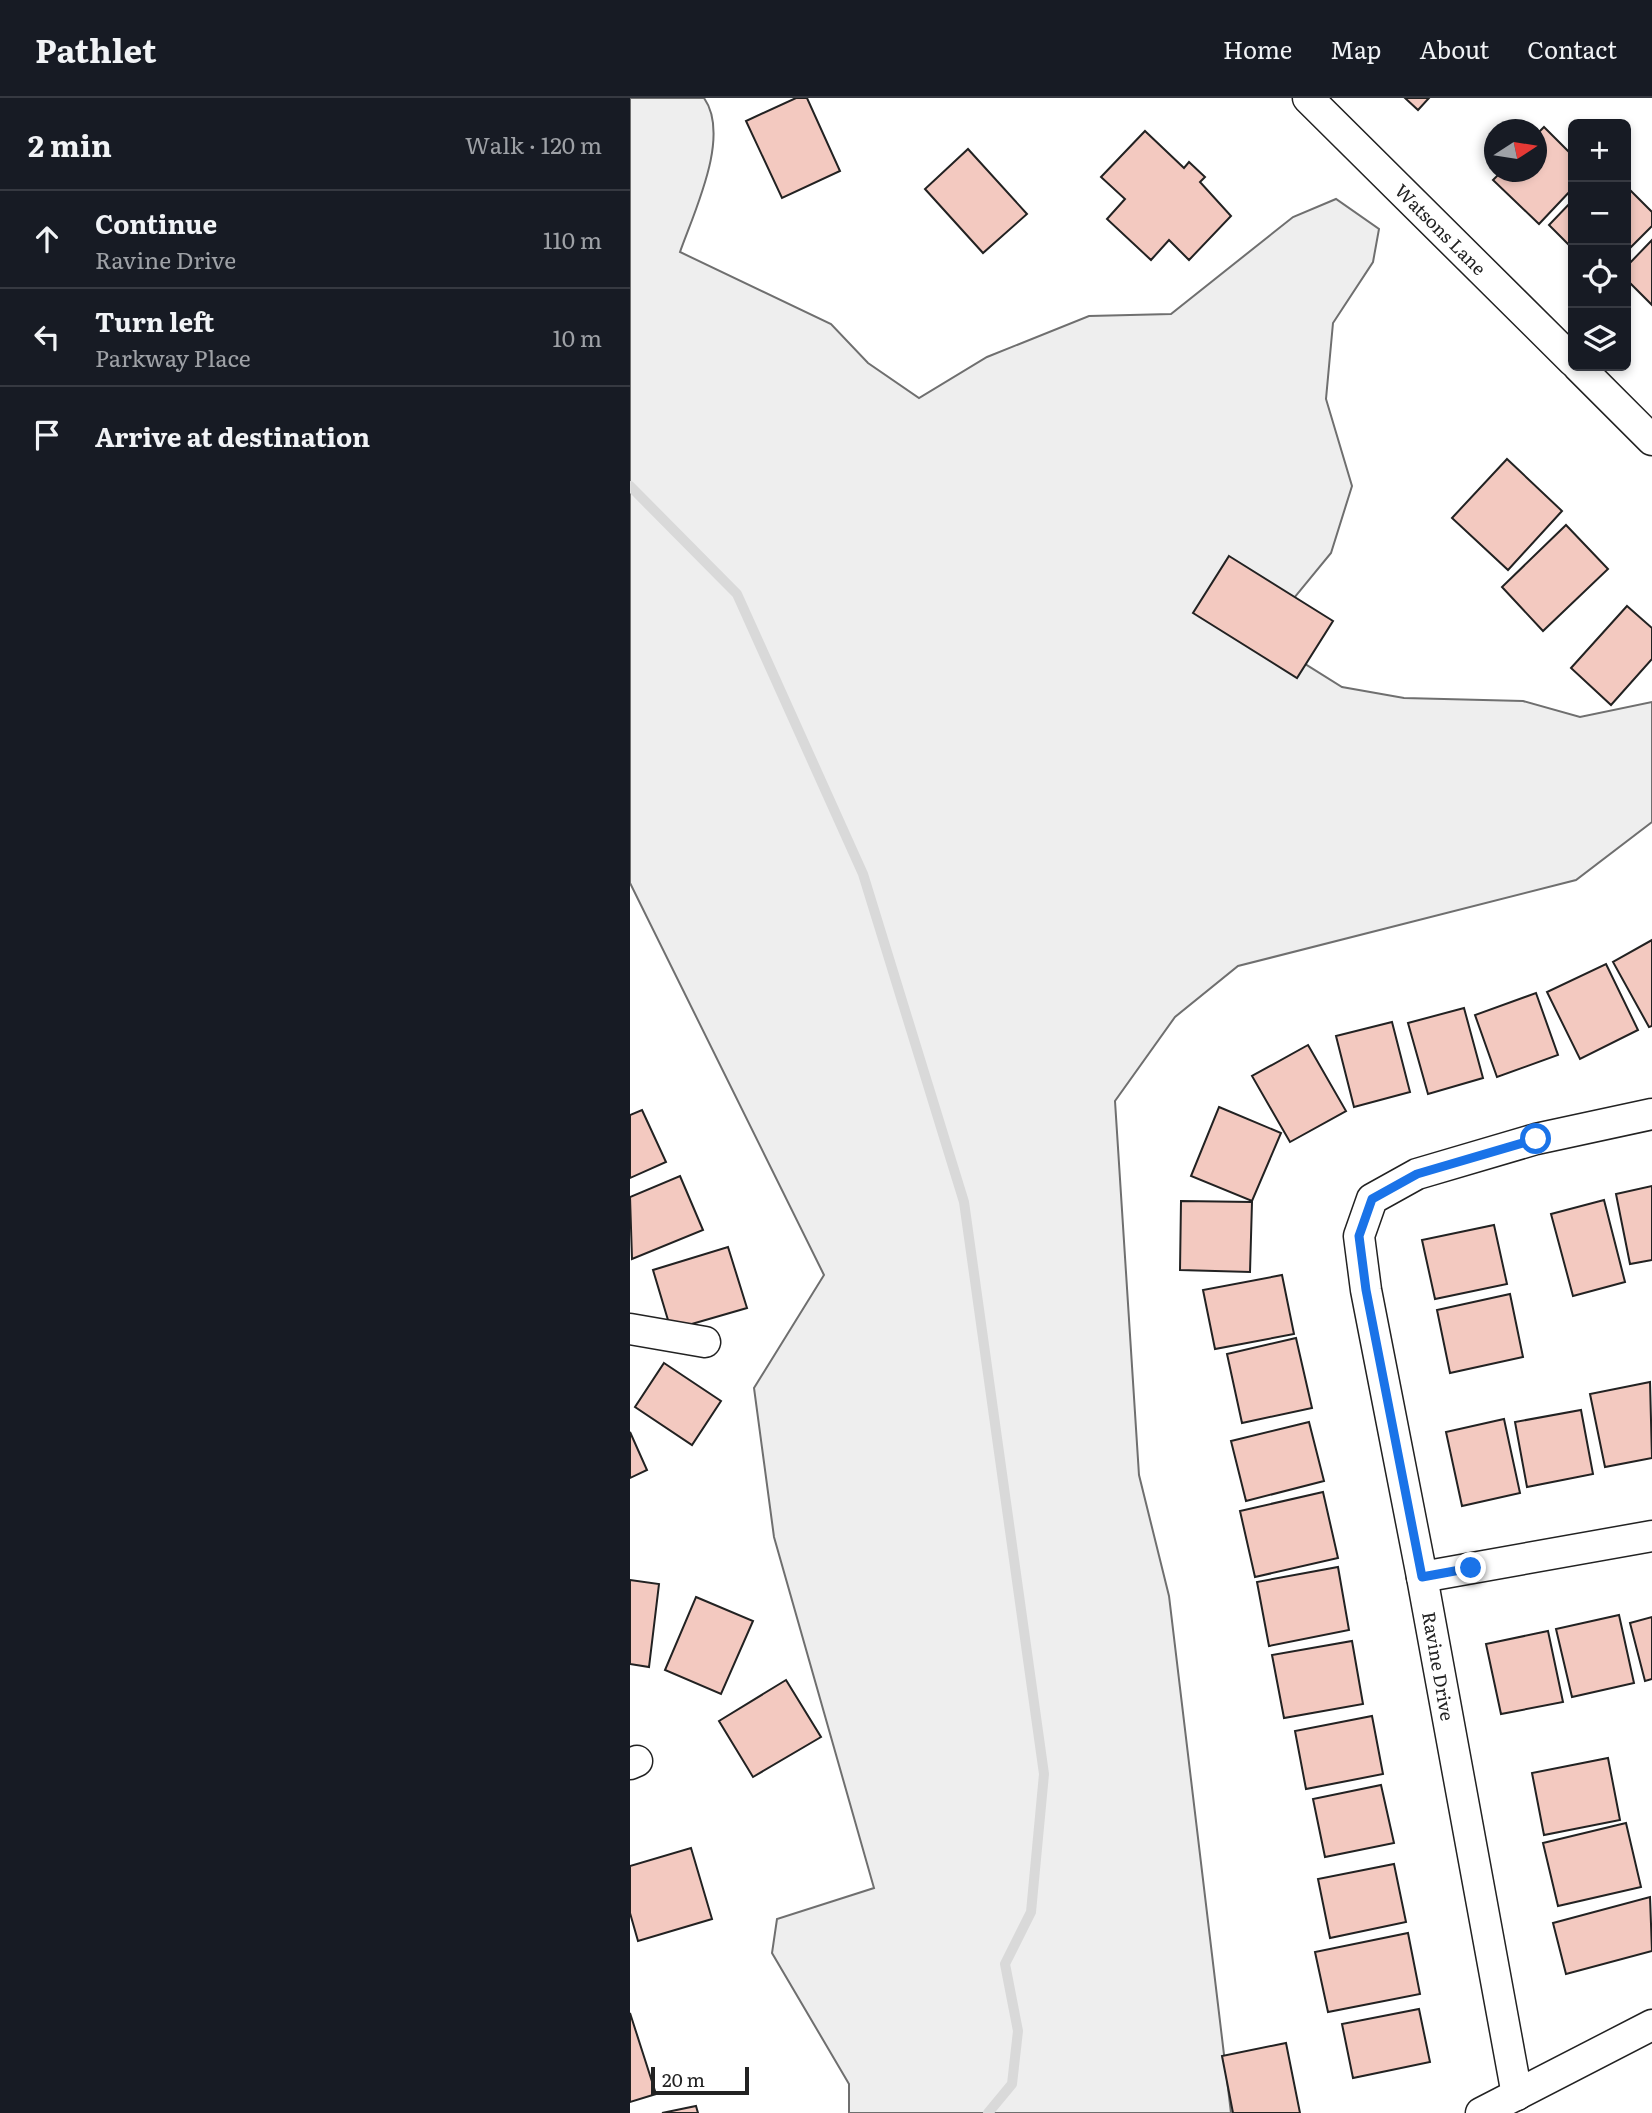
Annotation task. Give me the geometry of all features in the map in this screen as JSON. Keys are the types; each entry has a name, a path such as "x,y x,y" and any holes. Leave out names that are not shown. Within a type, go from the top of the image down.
{"street":[{"name":"Watsons Lane","path":"1308,98 1568,356"},
{"path":"1583,371 1652,440"},
{"name":"Ravine Drive","path":"1517,2095 1422,1577 1366,1290 1359,1236 1372,1199 1430,1170 1536,1139 1652,1114"},
{"path":"630,1329 705,1342"},
{"path":"1422,1577 1652,1536"},
{"path":"1481,2113 1652,2025"}],"shaded area":[{"path":"630,98 704,98 711,114 714,132 712,153 701,196 680,252 831,324 868,363 919,398 987,357 1089,316 1171,314 1293,217 1336,199 1379,229 1373,262 1333,323 1326,399 1352,486 1331,553 1262,637 1342,687 1404,698 1523,701 1580,717 1652,702 1652,822 1576,880 1238,966 1175,1017 1115,1101 1139,1475 1169,1596 1231,2113 849,2113 849,2084 772,1953 777,1919 874,1888 774,1537 754,1388 824,1275 630,883"}],"building":[{"path":"796,98 807,98 840,171 782,198 746,121"},
{"path":"1405,98 1429,98 1418,110"},
{"path":"1547,130 1568,151 1568,193 1539,224 1495,182 1547,182"},
{"path":"1145,131 1184,168 1189,162 1205,177 1200,182 1231,216 1189,260 1169,240 1151,260 1107,219 1125,199 1101,177"},
{"path":"968,149 1027,214 983,253 925,189"},
{"path":"1631,191 1652,212 1652,226 1631,247"},
{"path":"1568,205 1568,244 1549,225"},
{"path":"1652,240 1652,305 1631,284 1631,262"},
{"path":"1507,459 1562,511 1508,570 1452,518"},
{"path":"1566,525 1608,569 1543,631 1502,587"},
{"path":"1229,556 1333,621 1297,678 1193,613"},
{"path":"1627,606 1652,628 1652,659 1611,705 1571,668"},
{"path":"1652,940 1652,1026 1649,1027 1613,962"},
{"path":"1606,964 1638,1030 1580,1059 1547,992"},
{"path":"1536,993 1558,1055 1497,1077 1475,1015"},
{"path":"1464,1008 1483,1078 1428,1094 1408,1023"},
{"path":"1392,1022 1410,1092 1354,1107 1336,1036"},
{"path":"1308,1045 1346,1111 1290,1142 1252,1076"},
{"path":"1219,1107 1281,1133 1252,1201 1191,1176"},
{"path":"642,1110 666,1162 630,1178 630,1115"},
{"path":"680,1176 703,1230 632,1259 630,1197"},
{"path":"1652,1186 1652,1260 1630,1264 1616,1194"},
{"path":"1604,1200 1625,1282 1573,1296 1551,1214"},
{"path":"1181,1201 1252,1202 1250,1272 1180,1270"},
{"path":"1494,1225 1507,1284 1435,1299 1422,1240"},
{"path":"728,1247 747,1308 671,1330 653,1270"},
{"path":"1282,1275 1294,1334 1215,1349 1203,1290"},
{"path":"1510,1294 1523,1357 1450,1373 1437,1310"},
{"path":"1296,1338 1312,1408 1242,1423 1227,1354"},
{"path":"664,1363 721,1401 692,1445 635,1407"},
{"path":"1650,1382 1652,1458 1605,1467 1590,1394"},
{"path":"1581,1410 1593,1474 1527,1487 1515,1422"},
{"path":"1504,1419 1520,1493 1462,1506 1446,1432"},
{"path":"1309,1422 1324,1481 1246,1501 1231,1441"},
{"path":"630,1432 647,1470 630,1478"},
{"path":"1323,1492 1338,1558 1255,1577 1240,1511"},
{"path":"1338,1567 1349,1630 1269,1646 1257,1582"},
{"path":"630,1580 659,1584 649,1667 630,1664"},
{"path":"696,1597 753,1621 721,1694 665,1670"},
{"path":"1619,1615 1634,1683 1572,1697 1556,1629"},
{"path":"1652,1617 1652,1679 1645,1681 1630,1623"},
{"path":"1548,1631 1563,1702 1501,1714 1486,1644"},
{"path":"1352,1641 1363,1704 1284,1718 1272,1655"},
{"path":"786,1680 821,1737 753,1777 719,1721"},
{"path":"1372,1716 1383,1774 1306,1789 1295,1731"},
{"path":"1608,1758 1620,1820 1544,1835 1532,1773"},
{"path":"1381,1785 1394,1843 1325,1857 1313,1799"},
{"path":"1626,1823 1641,1887 1558,1906 1543,1843"},
{"path":"691,1848 712,1919 638,1941 630,1913 630,1866"},
{"path":"1394,1864 1406,1922 1330,1938 1318,1879"},
{"path":"1650,1897 1652,1951 1566,1974 1553,1923"},
{"path":"1408,1933 1420,1994 1328,2012 1315,1952"},
{"path":"1419,2009 1430,2062 1353,2078 1342,2024"},
{"path":"630,2013 656,2094 630,2102"},
{"path":"1286,2043 1300,2113 1233,2113 1222,2056"},
{"path":"696,2106 698,2113 662,2113"}],"waterway":[{"path":"630,486 737,594 863,874 964,1202 1044,1774 1031,1912 1005,1964 1018,2031 1012,2084 988,2113"}],"route":[{"path":"1471,1568 1422,1577 1366,1290 1359,1236 1372,1199 1417,1174 1536,1139"}]}
